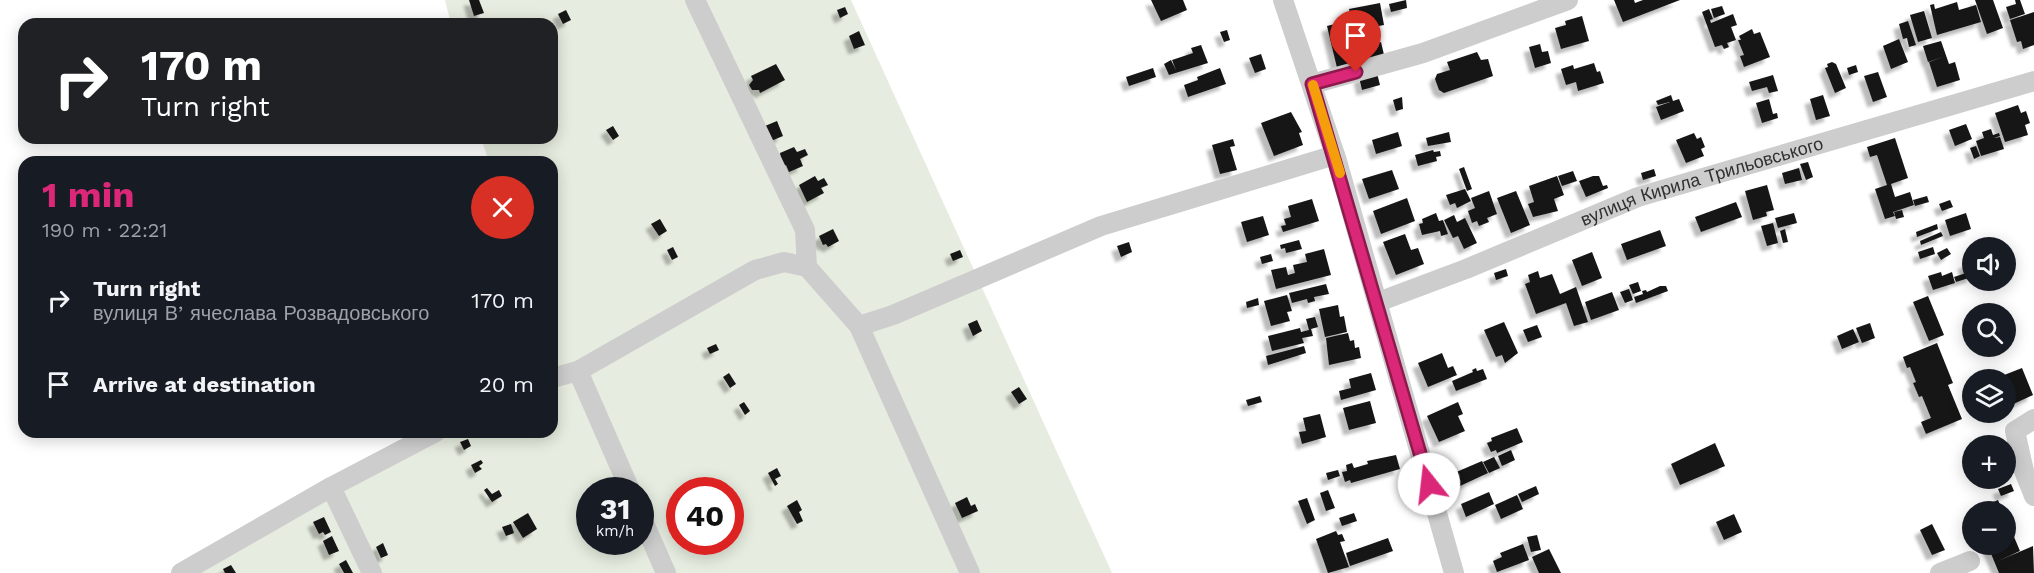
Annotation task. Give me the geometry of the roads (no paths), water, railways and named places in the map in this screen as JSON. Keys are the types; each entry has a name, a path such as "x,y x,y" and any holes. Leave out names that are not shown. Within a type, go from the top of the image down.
{"street":[{"path":"695,0 805,230 807,267"},
{"path":"1312,84 1423,53 1568,0"},
{"path":"1286,2 1335,155 1454,573"},
{"name":"вулиця Кирила Трильовського","path":"1378,302 1466,269 1638,197 2034,81"},
{"path":"859,326 893,315 1101,226 1335,155"},
{"path":"558,376 578,371 755,270 784,262 807,267 859,326 970,573"},
{"path":"578,371 624,477"},
{"path":"2034,418 2015,430 2024,471 2034,496"},
{"path":"181,573 331,487 425,438"},
{"path":"331,487 372,573"},
{"path":"654,546 666,573"},
{"path":"1940,573 1970,561"}]}
